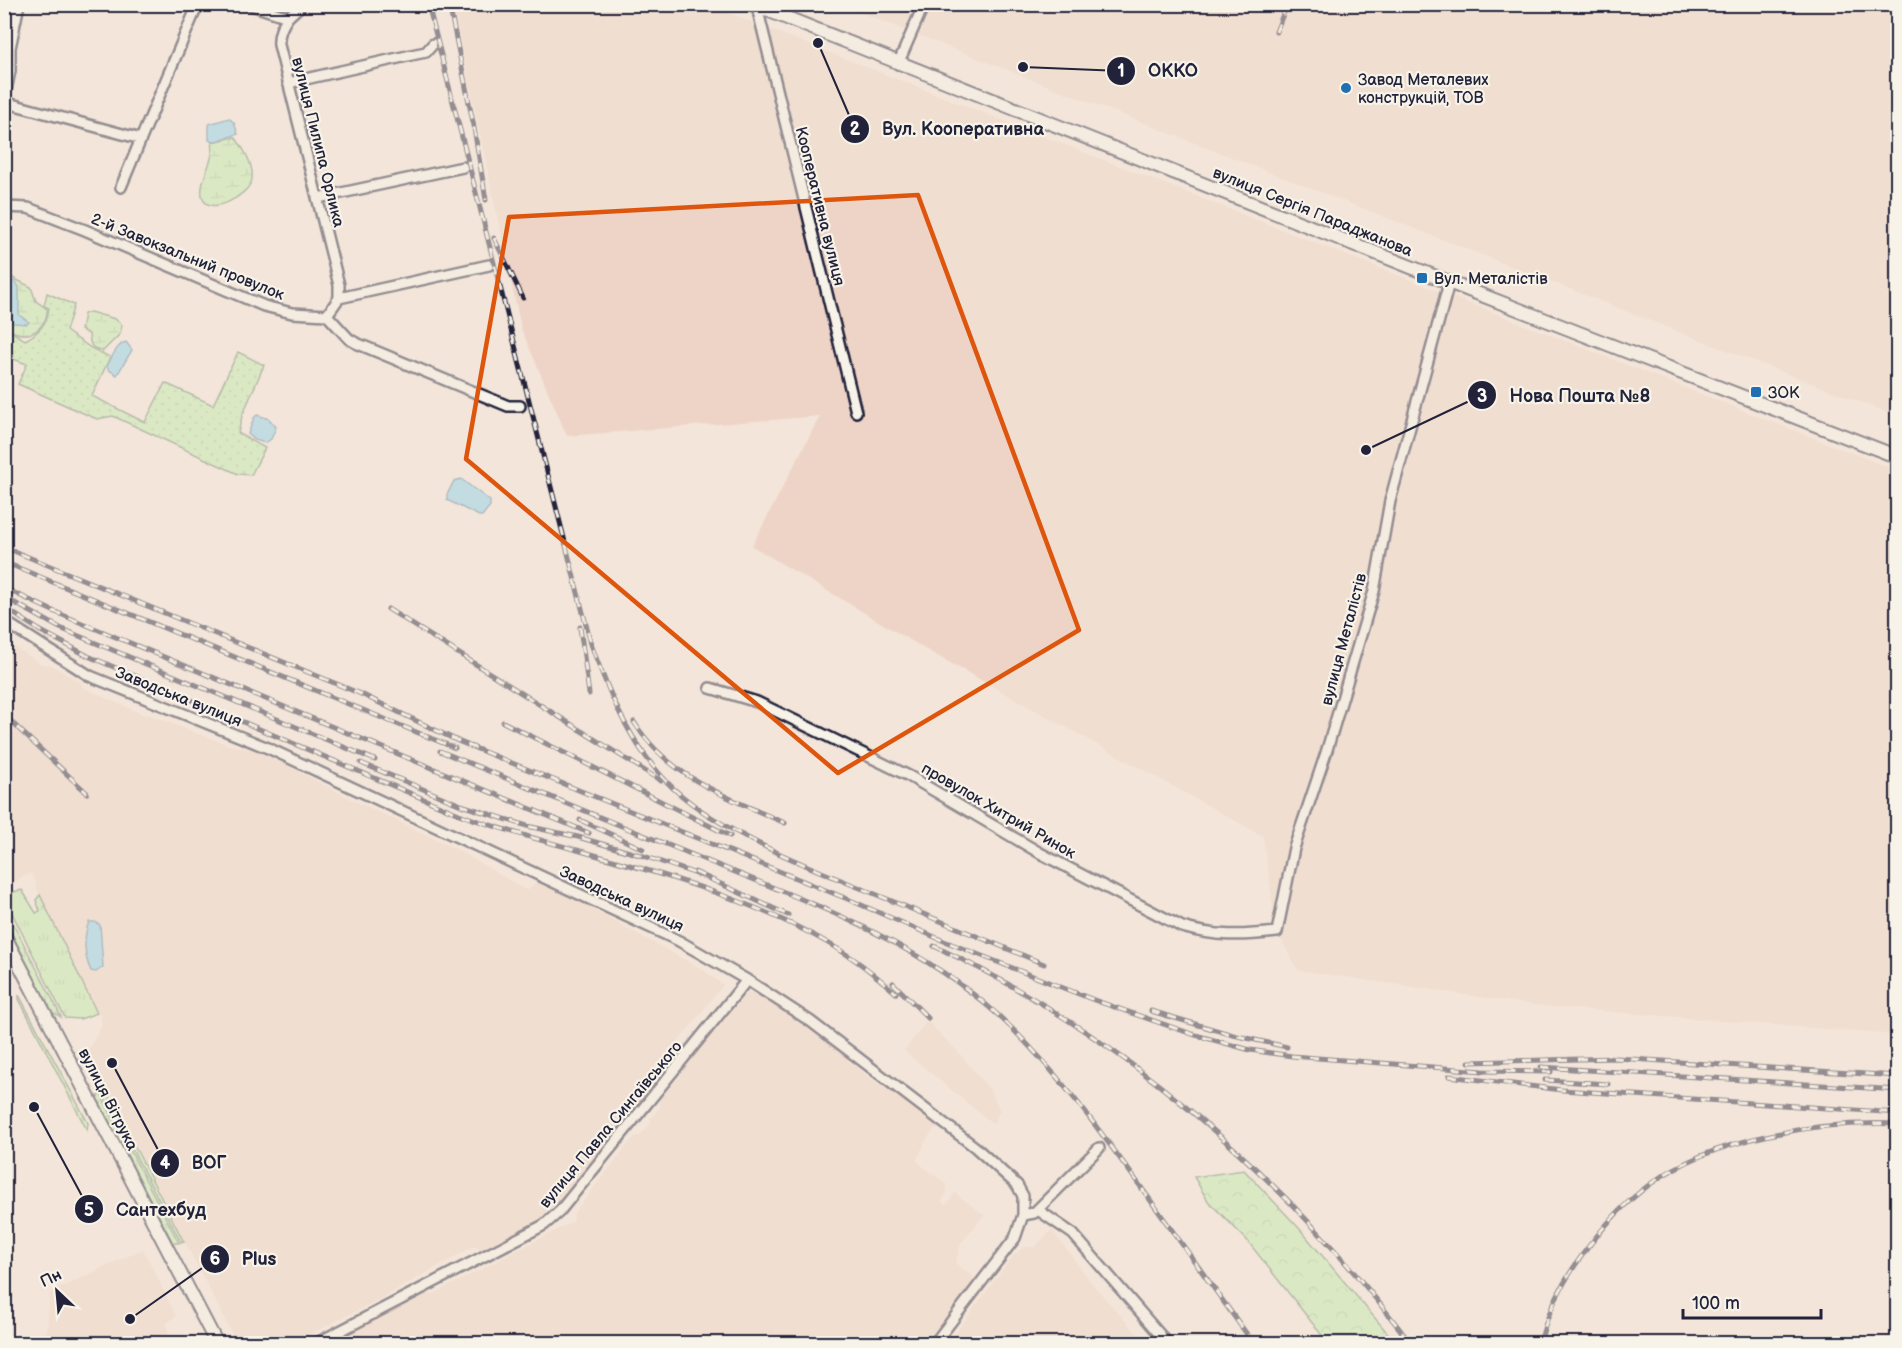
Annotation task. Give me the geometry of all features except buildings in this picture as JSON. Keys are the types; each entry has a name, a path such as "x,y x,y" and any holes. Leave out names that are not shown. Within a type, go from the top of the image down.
{"main road":[{"name":"вулиця Сергія Параджанова","path":"754,6 1449,283 1898,457"},
{"name":"вулиця Вітрука","path":"4,935 217,1344"},
{"name":"вулиця Вітрука","path":"4,950 106,1141 209,1344"}],"street":[{"path":"20,4 10,48 10,71 4,102 141,139"},
{"path":"121,187 198,4"},
{"path":"248,4 288,17 302,4"},
{"path":"898,64 924,4"},
{"name":"Кооперативна вулиця","path":"754,6 856,412"},
{"name":"вулиця Пилипа Орлика","path":"288,17 279,37 288,83 336,268 339,298"},
{"path":"288,83 426,52 433,44"},
{"path":"318,198 463,166"},
{"name":"2-й Завокзальний провулок","path":"4,207 28,208 264,306 292,313 327,315"},
{"path":"489,266 339,298 327,315 350,339 356,342 508,406 520,406"},
{"name":"вулиця Металістів","path":"1277,932 1294,848 1326,753 1374,591 1390,501 1449,283"},
{"name":"Заводська вулиця","path":"4,621 90,676 268,748 678,941 747,980 810,1021 975,1147 1017,1185 1023,1196 1023,1215"},
{"name":"провулок Хитрий Ринок","path":"710,688 757,702 909,776 1040,853 1182,927 1207,934 1252,935 1277,932"},
{"name":"вулиця Павла Сингаївського","path":"315,1344 544,1225 559,1212 602,1161 747,980"},
{"path":"934,1344 1015,1238 1023,1215 1034,1214 1099,1148"},
{"path":"1038,1209 1073,1234 1168,1344"}],"highlighted area":[{"path":"918,195 1079,630 838,773 466,459 509,217"}],"shaded area":[{"path":"453,5 708,5 1897,471 1897,1035 1541,1006 1298,970 1277,932 1263,836 925,649 752,546 820,416 567,436 521,328"},
{"path":"841,5 1897,5 1897,416 1713,345"},
{"path":"5,641 41,664 51,665 82,684 82,687 144,715 228,745 254,750 288,766 456,849 527,891 539,880 593,903 590,908 703,970 723,985 666,1057 654,1067 648,1077 649,1090 644,1097 567,1192 540,1219 485,1250 474,1246 380,1299 292,1343 237,1343 87,1052 102,1025 100,1013 97,1013 89,998 37,889 36,882 31,873 5,886"},
{"path":"752,991 850,1058 848,1061 881,1086 884,1082 938,1124 926,1140 916,1161 947,1185 947,1192 941,1202 946,1205 955,1193 984,1215 961,1243 955,1263 976,1279 925,1343 325,1344 429,1291 432,1295 574,1221 574,1213 635,1136 639,1137 652,1122 650,1119 661,1106 659,1100 681,1075 681,1071 746,994"},
{"path":"927,1021 959,1053 990,1090 1000,1110 993,1124 904,1051"},
{"path":"1052,1230 1094,1286 1145,1343 948,1343 1013,1256 1024,1247 1035,1247"},
{"path":"143,1249 176,1316 166,1324 169,1334 153,1336 144,1343 46,1343 50,1293"}],"green space":[{"path":"235,137 250,162 252,179 244,192 228,202 219,205 206,203 202,196 202,189 212,156 212,142"},
{"path":"11,277 31,287 36,301 47,309 43,323 32,333 18,333 5,326 8,278"},
{"path":"47,293 74,305 66,331 91,348 110,357 92,396 145,422 165,383 213,405 238,352 264,365 242,416 238,433 265,448 251,475 238,474 113,416 97,419 18,384 27,364 5,356 5,328 25,340 34,334 42,327 48,314 49,308 44,306"},
{"path":"90,312 115,319 122,325 120,334 103,351 95,349 90,343 89,334 81,330 84,314"},
{"path":"22,890 36,913 40,911 36,900 40,895 97,1013 80,1019 65,1018 5,899 5,896"},
{"path":"4,906 61,1017 52,1012 5,920"},
{"path":"19,995 88,1123 87,1130 19,999"},
{"path":"105,1089 184,1241 181,1242 102,1092"},
{"path":"100,1093 179,1243 173,1243 97,1098"},
{"path":"1244,1170 1298,1227 1396,1343 1328,1343 1246,1239 1208,1201 1194,1177"}],"water":[{"path":"229,118 234,123 238,134 216,141 209,140 209,124"},
{"path":"15,281 19,287 19,315 29,322 27,324 13,323 12,315 5,315 6,296 11,295 12,282"},
{"path":"126,342 132,350 117,375 107,366 117,349"},
{"path":"257,415 269,419 276,427 271,439 265,443 255,440 248,434"},
{"path":"461,479 490,501 490,506 482,516 447,500 454,481"},
{"path":"89,922 100,925 103,967 96,972 91,971 86,953 85,940"}],"railway":[{"path":"428,4 591,644 606,684 635,740 659,774 674,789 693,805 739,833 815,869 1044,964"},
{"path":"449,4 486,200"},
{"path":"1276,32 1287,4"},
{"path":"494,238 523,298"},
{"path":"4,547 361,694 460,742 850,900 944,941 1094,1000 1192,1034 1250,1050 1292,1056 1483,1071 1551,1072"},
{"path":"4,562 455,748"},
{"path":"4,588 53,611 589,833"},
{"path":"4,597 60,628 375,760"},
{"path":"4,607 39,630 88,656 459,814 681,881 787,922 849,956 896,993"},
{"path":"388,609 661,781"},
{"path":"580,627 589,694"},
{"path":"4,715 87,793"},
{"path":"503,722 730,836"},
{"path":"634,722 648,741 682,772 722,795 785,823"},
{"path":"440,751 827,910 899,946 966,989 1018,1034 1072,1096 1122,1161 1254,1344"},
{"path":"361,763 461,805 527,826 578,837 647,857 702,876"},
{"path":"580,820 643,849"},
{"path":"695,872 788,915"},
{"path":"934,946 1003,981 1070,1022 1135,1067 1196,1116 1255,1168 1311,1224 1363,1283 1411,1344"},
{"path":"893,983 928,1018"},
{"path":"1151,1011 1233,1035 1287,1047"},
{"path":"1469,1062 1616,1058 1898,1076"},
{"path":"1541,1067 1898,1090"},
{"path":"1449,1076 1562,1090 1898,1113"},
{"path":"1545,1080 1608,1084"},
{"path":"1540,1344 1557,1297 1590,1244 1630,1200 1675,1168 1704,1155 1768,1135 1835,1126 1898,1124"}],"place":[{"name":"Вул. Кооперативна","path":"818,43"},
{"name":"ОККО","path":"1023,67"},
{"name":"Завод Металевих конструкцій, ТОВ","path":"1346,88"},
{"name":"Вул. Металістів","path":"1422,278"},
{"name":"ЗОК","path":"1756,392"},
{"name":"Нова Пошта №8","path":"1366,450"},
{"name":"ВОГ","path":"112,1063"},
{"name":"Сантехбуд","path":"34,1107"},
{"name":"Plus","path":"130,1319"}]}
